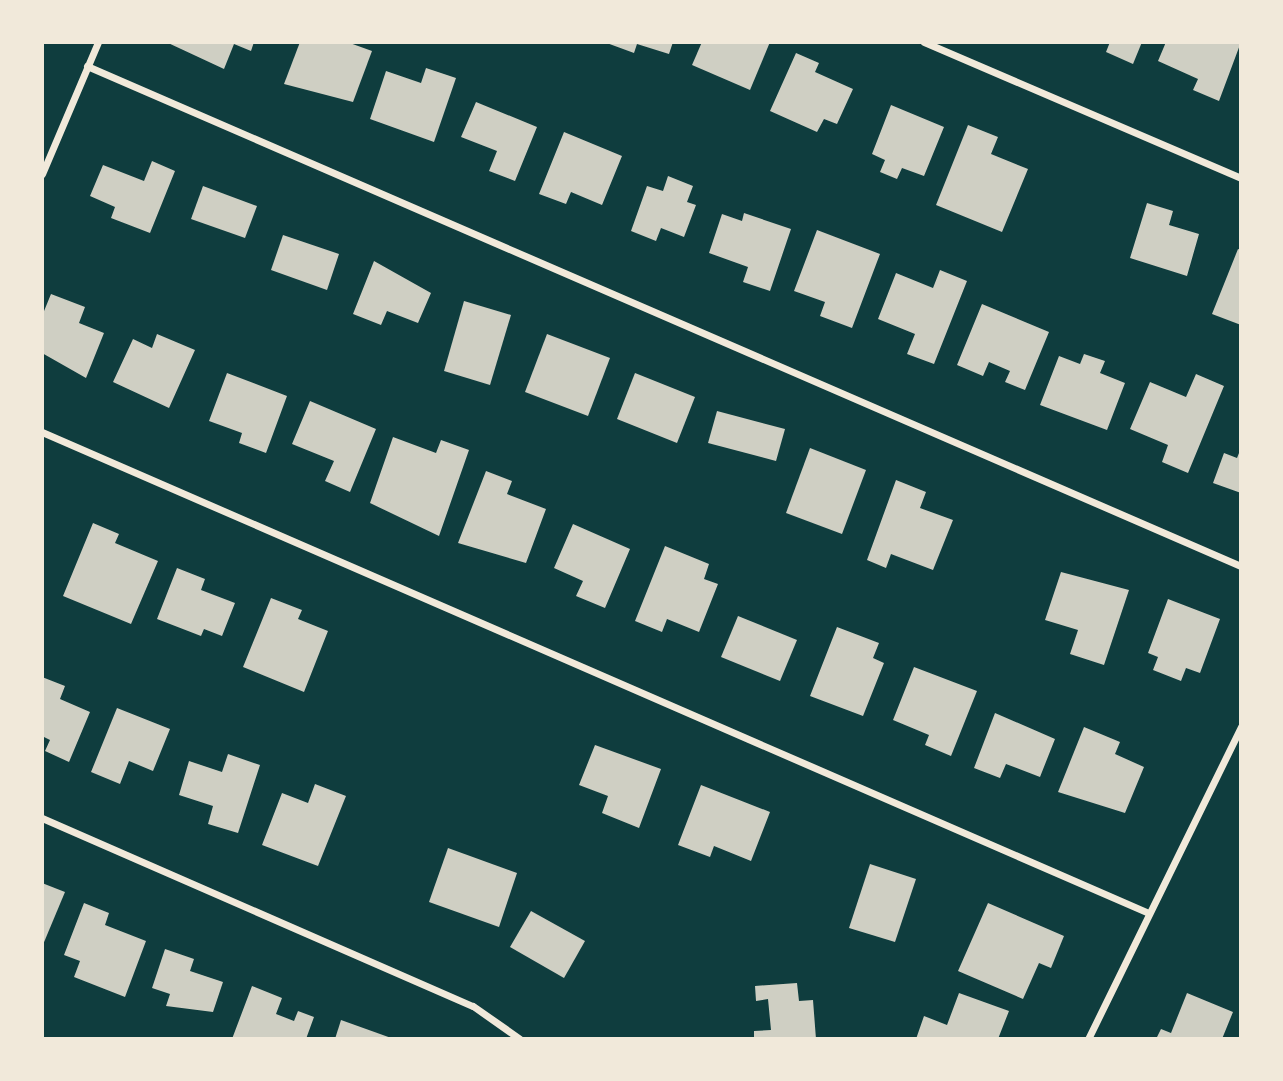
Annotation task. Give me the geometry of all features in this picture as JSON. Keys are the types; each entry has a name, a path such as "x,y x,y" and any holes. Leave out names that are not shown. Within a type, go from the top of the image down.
{"street":[{"path":"42,174 98,42"},
{"path":"925,42 1241,178"},
{"path":"88,66 1241,566"},
{"path":"42,432 1149,914"},
{"path":"1088,1039 1241,726"},
{"path":"42,818 473,1006 520,1039"}],"building":[{"path":"166,42 254,42 251,51 234,44 224,69"},
{"path":"300,42 347,42 372,51 353,102 284,84"},
{"path":"604,42 673,42 669,54 637,44 634,53"},
{"path":"702,42 770,42 750,90 692,65"},
{"path":"1110,42 1142,42 1133,64 1106,52"},
{"path":"1166,42 1241,42 1219,101 1193,90 1198,79 1158,61"},
{"path":"796,53 819,63 815,72 853,89 837,124 824,119 817,132 770,111"},
{"path":"426,68 456,78 434,142 370,119 386,71 421,83"},
{"path":"476,102 537,127 515,181 489,171 497,151 461,137"},
{"path":"891,105 944,127 924,176 902,168 897,179 880,172 885,160 872,154"},
{"path":"968,125 998,137 991,154 1028,169 1002,232 936,205"},
{"path":"564,132 622,156 602,205 571,192 566,204 539,194"},
{"path":"152,161 175,171 150,233 111,218 115,207 90,196 103,165 144,181"},
{"path":"668,176 693,186 687,202 696,205 684,237 661,228 656,241 631,231 647,186 663,191"},
{"path":"203,186 257,206 245,238 191,219"},
{"path":"1147,203 1173,211 1169,225 1199,234 1187,276 1130,258"},
{"path":"744,213 791,229 770,291 743,282 748,267 709,253 722,214 742,221"},
{"path":"817,230 880,254 852,328 820,316 825,302 794,291"},
{"path":"283,235 339,254 327,290 271,270"},
{"path":"1238,249 1241,250 1241,325 1212,314"},
{"path":"374,261 431,293 418,323 387,311 381,325 353,314"},
{"path":"940,270 967,281 934,364 907,354 915,334 878,319 896,273 933,288"},
{"path":"51,294 85,307 79,323 104,333 86,378 42,353 42,316"},
{"path":"464,301 511,315 490,385 444,371"},
{"path":"982,304 1049,332 1025,390 1005,382 1010,371 989,362 983,376 957,365"},
{"path":"157,334 195,350 169,408 113,382 133,339 152,348"},
{"path":"547,334 610,358 588,416 525,392"},
{"path":"1084,354 1105,361 1100,373 1125,383 1107,430 1040,405 1059,356 1080,364"},
{"path":"227,373 287,396 266,453 239,443 242,433 209,421"},
{"path":"635,373 695,397 677,443 617,419"},
{"path":"1196,374 1224,386 1188,473 1162,462 1168,445 1130,429 1150,382 1186,397"},
{"path":"310,401 376,429 350,492 325,481 334,461 292,444"},
{"path":"717,411 785,429 776,461 708,443"},
{"path":"393,437 436,453 441,440 469,450 439,536 370,503"},
{"path":"810,448 866,470 842,534 786,513"},
{"path":"1241,448 1241,493 1213,483 1224,453 1237,458"},
{"path":"486,471 512,481 507,494 546,509 526,563 458,543"},
{"path":"896,480 926,492 920,508 953,520 933,570 891,554 886,568 867,560"},
{"path":"93,523 119,534 115,543 158,561 131,624 63,596"},
{"path":"573,524 630,549 605,608 576,596 583,581 554,568"},
{"path":"665,546 709,564 704,579 718,584 699,632 667,619 662,632 635,621"},
{"path":"177,568 205,579 201,590 235,603 222,636 204,629 201,636 157,619"},
{"path":"1061,572 1129,590 1104,665 1070,654 1078,630 1045,620"},
{"path":"271,598 302,610 298,619 328,631 304,692 243,667"},
{"path":"1168,599 1220,619 1200,673 1186,668 1181,681 1153,670 1158,657 1148,653"},
{"path":"738,616 797,640 780,681 721,657"},
{"path":"837,627 879,643 873,658 884,663 863,716 810,696"},
{"path":"914,667 977,691 951,756 925,745 929,735 893,720"},
{"path":"42,677 65,686 60,699 90,712 69,762 45,751 50,740 42,736"},
{"path":"117,708 170,729 153,771 129,761 120,784 91,772"},
{"path":"995,713 1055,739 1040,777 1006,764 1000,778 974,768"},
{"path":"1084,727 1120,742 1115,754 1144,767 1125,813 1058,792"},
{"path":"595,745 661,769 639,828 602,813 608,796 579,785"},
{"path":"228,754 260,765 238,833 208,824 213,806 179,795 189,761 222,772"},
{"path":"315,784 346,796 318,866 262,845 282,793 308,803"},
{"path":"701,785 770,812 751,861 714,846 710,857 678,845"},
{"path":"448,848 517,873 499,927 429,902"},
{"path":"870,864 916,879 895,942 849,928"},
{"path":"42,883 65,892 42,947"},
{"path":"84,903 109,913 105,925 146,941 125,997 74,977 80,961 64,955"},
{"path":"988,903 1064,936 1051,968 1039,963 1023,999 958,971"},
{"path":"531,911 585,941 564,978 510,947"},
{"path":"165,949 194,959 190,971 223,982 213,1012 166,1006 170,994 152,988"},
{"path":"797,983 799,1001 813,1000 816,1039 754,1039 754,1031 771,1030 768,999 756,1001 755,986"},
{"path":"252,986 282,998 276,1014 294,1021 298,1011 314,1017 306,1039 232,1039"},
{"path":"959,993 1009,1011 998,1039 916,1039 924,1016 947,1025"},
{"path":"1187,993 1233,1012 1222,1039 1156,1039 1161,1029 1171,1033"},
{"path":"341,1020 394,1039 335,1039"}]}
